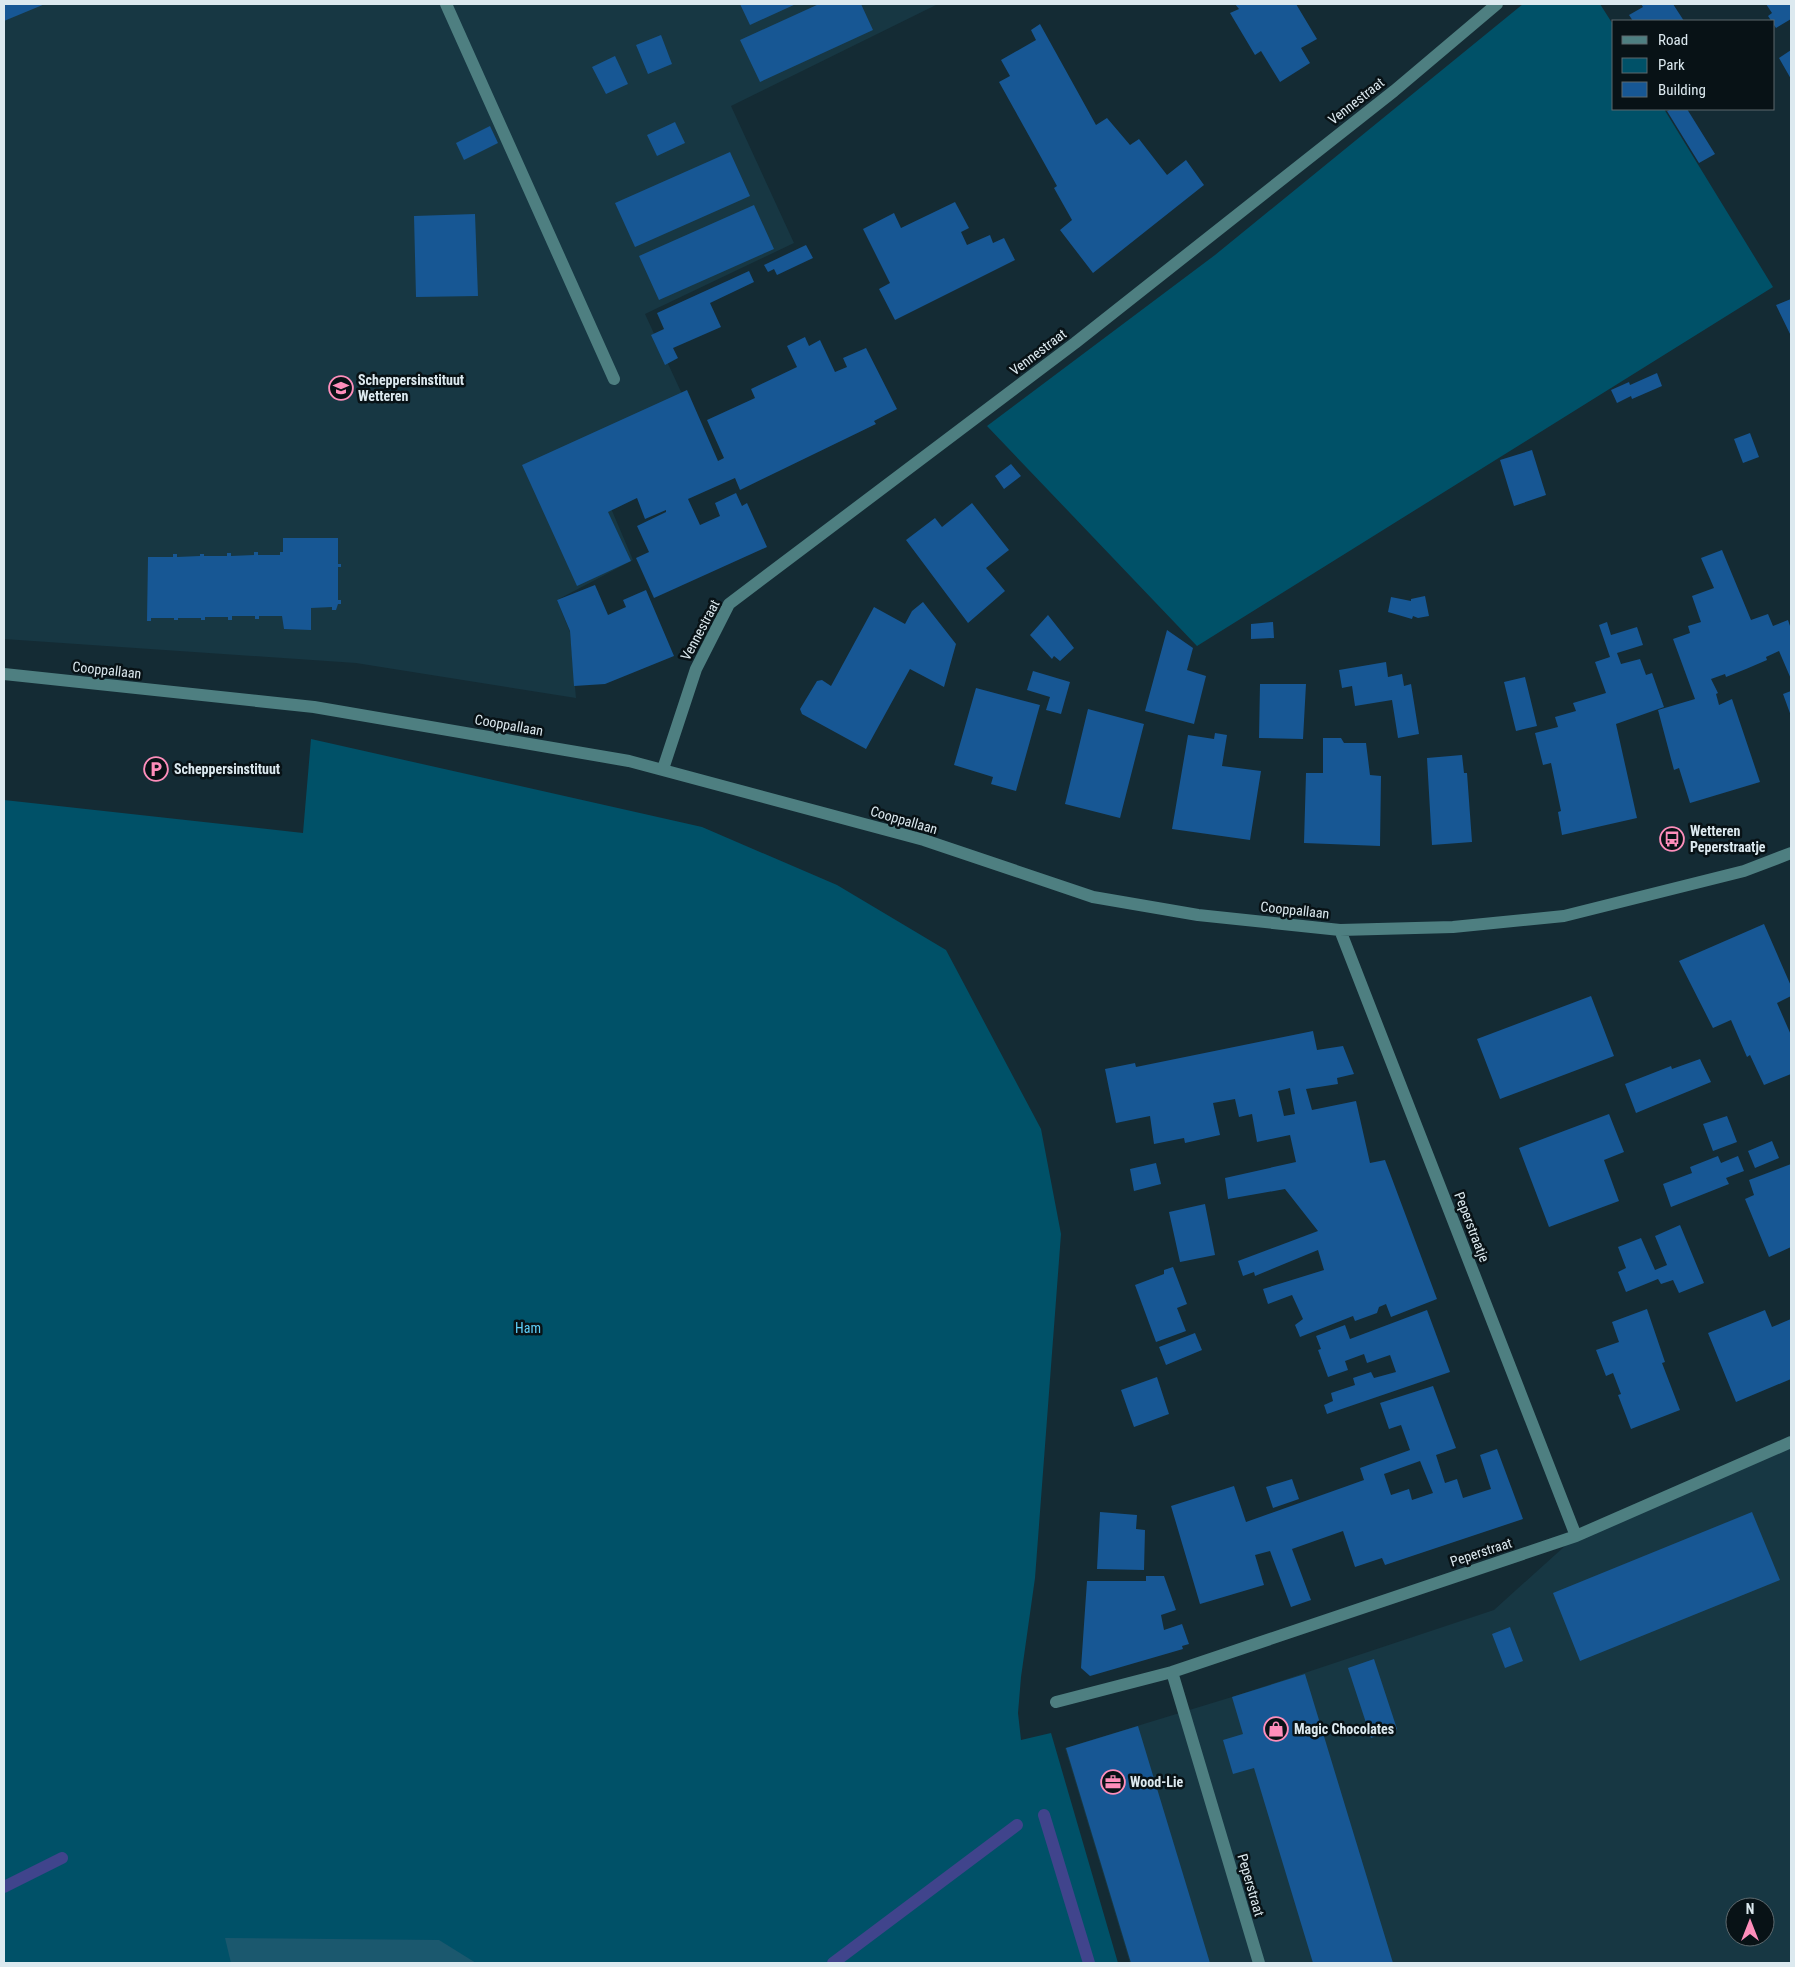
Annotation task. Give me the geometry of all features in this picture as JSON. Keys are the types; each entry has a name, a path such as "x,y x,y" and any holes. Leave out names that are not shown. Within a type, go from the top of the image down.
{"street":[{"path":"446,4 614,379"},
{"name":"Vennestraat","path":"663,769 696,669 730,604 1075,344 1386,97 1497,4"},
{"name":"Cooppallaan","path":"4,674 314,708 620,759 924,840 1093,897 1198,915 1340,930 1453,927 1564,916 1744,871 1791,853"},
{"name":"Peperstraatje","path":"1340,930 1576,1536"},
{"name":"Peperstraat","path":"1056,1702 1172,1672 1576,1536 1791,1442"},
{"name":"Peperstraat","path":"1172,1672 1259,1963"}],"shaded area":[{"name":"Scheppersinstituut Wetteren","path":"4,4 938,4 731,106 794,243 645,314 713,461 610,506 633,560 557,600 570,632 576,698 356,663 4,639"},
{"path":"1791,1442 1791,1963 1130,1963 1065,1748 1232,1697 1494,1610 1576,1536"},
{"path":"225,1938 439,1940 476,1963 231,1963"}],"green space":[{"path":"1523,4 1600,4 1612,23 1612,110 1665,110 1773,287 1197,646 987,426 1215,255"},
{"name":"Ham","path":"311,739 702,827 837,885 946,950 1041,1129 1061,1234 1035,1578 1021,1677 1018,1713 1021,1740 1051,1733 1118,1963 4,1963 4,800 303,833"}],"building":[{"path":"4,4 45,4 4,21"},
{"path":"740,4 796,4 750,25"},
{"path":"819,4 861,4 873,30 760,82 740,40"},
{"path":"1235,4 1296,4 1317,39 1301,48 1310,63 1280,82 1261,51 1255,55 1230,13 1239,9"},
{"path":"1641,4 1673,4 1683,20 1632,20 1629,15 1643,7"},
{"path":"1766,4 1791,4 1791,19 1776,28 1775,20 1771,20 1768,16 1772,13"},
{"path":"1040,24 1096,125 1107,118 1130,145 1139,139 1167,175 1186,160 1204,185 1093,273 1060,230 1072,220 1054,188 1057,186 999,82 1010,76 1001,60 1036,40 1031,30"},
{"path":"661,35 672,64 648,74 636,45"},
{"path":"1791,50 1791,79 1779,58"},
{"path":"615,56 628,84 606,94 592,67"},
{"path":"1688,110 1715,154 1699,163 1667,111"},
{"path":"675,122 685,143 657,156 647,135"},
{"path":"490,126 498,143 464,160 456,143"},
{"path":"730,152 750,196 635,247 615,203"},
{"path":"955,202 969,228 961,232 967,245 990,235 993,243 1004,238 1015,260 895,320 879,289 890,283 863,229 894,213 901,228"},
{"path":"754,205 774,249 659,300 639,256"},
{"path":"475,214 478,296 416,297 414,216"},
{"path":"806,245 813,258 777,275 774,269 768,272 764,265"},
{"path":"749,271 754,282 710,303 721,327 673,348 678,358 665,365 651,335 664,329 657,313"},
{"path":"1791,299 1791,336 1776,305"},
{"path":"805,337 809,346 820,340 835,372 847,367 843,358 866,348 897,409 874,421 876,424 740,490 735,478 688,499 700,525 720,516 715,503 736,493 742,506 747,503 767,547 654,598 636,558 649,552 637,526 666,512 666,510 645,519 637,498 608,512 631,561 577,586 522,465 687,390 718,461 724,458 707,420 755,398 751,389 797,367 787,346"},
{"path":"1657,373 1662,386 1632,399 1631,396 1617,403 1611,390 1629,382 1630,385"},
{"path":"1750,433 1759,457 1743,463 1734,439"},
{"path":"1532,450 1546,495 1514,506 1500,460"},
{"path":"1011,464 1021,476 1004,489 995,476"},
{"path":"972,503 1009,550 986,568 1005,591 968,623 906,540 935,518 942,527"},
{"path":"283,538 338,538 338,564 341,564 341,567 338,567 338,600 341,600 341,604 338,604 336,610 332,610 332,607 311,608 311,630 284,629 282,616 259,616 259,619 255,619 255,616 232,616 232,620 228,620 228,617 205,617 205,620 201,620 201,618 178,618 178,620 174,620 174,618 151,618 151,621 147,621 148,557 173,557 173,554 177,554 177,557 200,556 200,554 204,554 204,556 227,556 227,553 231,553 231,556 254,555 254,552 258,552 258,555 280,555 280,552 283,552"},
{"path":"1722,550 1751,620 1768,614 1773,626 1788,620 1791,629 1791,679 1779,651 1766,657 1767,660 1746,669 1726,677 1725,674 1711,679 1718,693 1716,694 1719,705 1732,699 1760,782 1690,803 1679,768 1674,770 1658,710 1695,699 1673,639 1690,633 1688,626 1701,622 1692,596 1714,588 1701,558"},
{"path":"595,585 608,615 626,607 623,600 646,590 674,656 605,684 574,686 570,631 557,600"},
{"path":"1425,596 1429,616 1418,618 1413,616 1412,619 1388,612 1391,597 1411,601 1411,599"},
{"path":"923,602 956,644 944,687 910,669 866,749 802,714 800,709 817,681 822,680 831,686 874,607 905,624 912,611"},
{"path":"1048,615 1074,648 1060,661 1054,656 1052,659 1030,635"},
{"path":"1273,622 1274,638 1251,639 1251,624"},
{"path":"1607,622 1611,635 1637,627 1643,645 1617,653 1621,664 1640,659 1646,675 1652,673 1664,707 1616,724 1637,818 1562,835 1558,812 1561,811 1551,763 1543,765 1535,733 1558,727 1555,717 1576,711 1573,703 1606,693 1595,662 1610,657 1599,625"},
{"path":"1167,630 1193,648 1187,670 1206,676 1194,724 1145,711"},
{"path":"1386,662 1388,677 1402,674 1404,686 1411,684 1419,734 1398,738 1392,700 1355,706 1352,686 1342,688 1339,670"},
{"path":"1033,671 1070,682 1061,714 1046,710 1050,697 1027,690"},
{"path":"1525,677 1537,726 1516,731 1504,682"},
{"path":"1260,684 1306,684 1303,739 1259,738"},
{"path":"976,688 1040,705 1016,791 991,784 993,777 954,765"},
{"path":"1791,691 1791,716 1783,694"},
{"path":"1088,709 1144,724 1120,818 1065,804"},
{"path":"1215,733 1227,735 1222,766 1261,771 1250,840 1172,829 1188,735 1214,739"},
{"path":"1323,738 1341,738 1344,743 1366,743 1370,775 1381,776 1380,846 1304,843 1306,773 1323,773"},
{"path":"1462,755 1464,773 1467,773 1472,842 1432,845 1427,758"},
{"path":"1764,924 1791,986 1791,996 1777,1003 1791,1035 1791,1074 1764,1085 1750,1055 1747,1057 1731,1020 1713,1028 1679,961"},
{"path":"1591,996 1614,1056 1500,1099 1477,1039"},
{"path":"1313,1031 1317,1050 1343,1046 1354,1074 1337,1078 1338,1084 1306,1089 1312,1110 1356,1101 1370,1163 1385,1160 1437,1299 1391,1317 1386,1304 1379,1307 1377,1313 1355,1321 1353,1316 1300,1337 1295,1325 1303,1319 1292,1295 1268,1304 1263,1289 1324,1270 1318,1250 1255,1276 1254,1272 1243,1276 1238,1261 1318,1231 1285,1189 1228,1199 1225,1178 1296,1162 1290,1135 1257,1142 1252,1114 1239,1117 1235,1099 1213,1103 1220,1135 1185,1143 1184,1138 1154,1144 1150,1116 1116,1123 1105,1069 1135,1063 1136,1067","holes":["1290,1088 1295,1114 1284,1116 1278,1091"]},
{"path":"1700,1059 1711,1082 1636,1113 1625,1084 1671,1066 1672,1069"},
{"path":"1609,1114 1624,1152 1604,1160 1619,1201 1549,1227 1519,1148"},
{"path":"1727,1116 1737,1142 1713,1151 1703,1124"},
{"path":"1772,1141 1779,1158 1755,1168 1748,1151"},
{"path":"1718,1156 1721,1163 1738,1156 1744,1171 1726,1178 1729,1184 1671,1207 1663,1184 1692,1173 1690,1167"},
{"path":"1156,1163 1161,1184 1134,1191 1130,1169"},
{"path":"1791,1164 1791,1247 1769,1257 1745,1199 1754,1195 1749,1180"},
{"path":"1205,1204 1215,1255 1180,1262 1169,1212"},
{"path":"1680,1225 1704,1283 1679,1293 1673,1280 1661,1284 1658,1279 1626,1292 1618,1272 1626,1268 1618,1247 1641,1238 1655,1270 1667,1265 1655,1236"},
{"path":"1173,1267 1187,1304 1177,1308 1186,1331 1156,1342 1135,1285 1164,1274 1164,1270"},
{"path":"1647,1309 1665,1362 1662,1363 1680,1410 1631,1429 1618,1395 1621,1394 1613,1373 1606,1376 1596,1350 1619,1342 1612,1322"},
{"path":"1427,1310 1450,1372 1327,1414 1324,1405 1333,1401 1331,1393 1355,1385 1353,1378 1371,1372 1374,1378 1396,1372 1390,1355 1367,1363 1364,1354 1345,1361 1348,1370 1328,1377 1318,1350 1321,1349 1316,1336 1345,1325 1350,1339"},
{"path":"1765,1310 1772,1327 1791,1319 1791,1379 1736,1402 1708,1333"},
{"path":"1195,1333 1202,1350 1166,1365 1159,1347"},
{"path":"1157,1377 1169,1414 1134,1427 1121,1390"},
{"path":"1433,1386 1456,1448 1436,1455 1445,1483 1457,1479 1463,1498 1491,1489 1480,1455 1497,1449 1523,1519 1385,1565 1382,1558 1355,1567 1343,1531 1292,1549 1311,1600 1291,1607 1270,1551 1255,1555 1264,1585 1200,1604 1171,1506 1234,1486 1246,1522 1364,1480 1360,1468 1410,1450 1401,1425 1389,1429 1380,1403","holes":["1420,1461 1433,1493 1412,1500 1409,1489 1391,1495 1384,1474"]},
{"path":"1292,1479 1299,1499 1273,1508 1266,1487"},
{"path":"1100,1512 1137,1515 1136,1529 1145,1530 1144,1570 1097,1569"},
{"path":"1752,1512 1780,1580 1580,1661 1553,1593"},
{"path":"1146,1576 1164,1576 1176,1610 1161,1615 1164,1630 1182,1624 1189,1644 1182,1646 1183,1649 1090,1676 1081,1668 1087,1581 1146,1581"},
{"path":"1510,1627 1523,1661 1505,1668 1492,1634"},
{"path":"1374,1659 1397,1729 1371,1738 1348,1668"},
{"path":"1305,1674 1393,1963 1313,1963 1254,1768 1233,1774 1223,1740 1243,1734 1232,1697"},
{"path":"1138,1726 1210,1963 1131,1963 1066,1748"}],"waterway":[{"path":"1044,1815 1089,1963"},
{"path":"833,1963 1017,1825"},
{"path":"4,1887 62,1858"}],"place":[{"name":"Scheppersinstituut Wetteren","path":"341,388"},
{"name":"Scheppersinstituut","path":"156,769"},
{"name":"Wetteren Peperstraatje","path":"1672,839"},
{"name":"Magic Chocolates","path":"1276,1729"},
{"name":"Wood-Lie","path":"1113,1782"}]}
